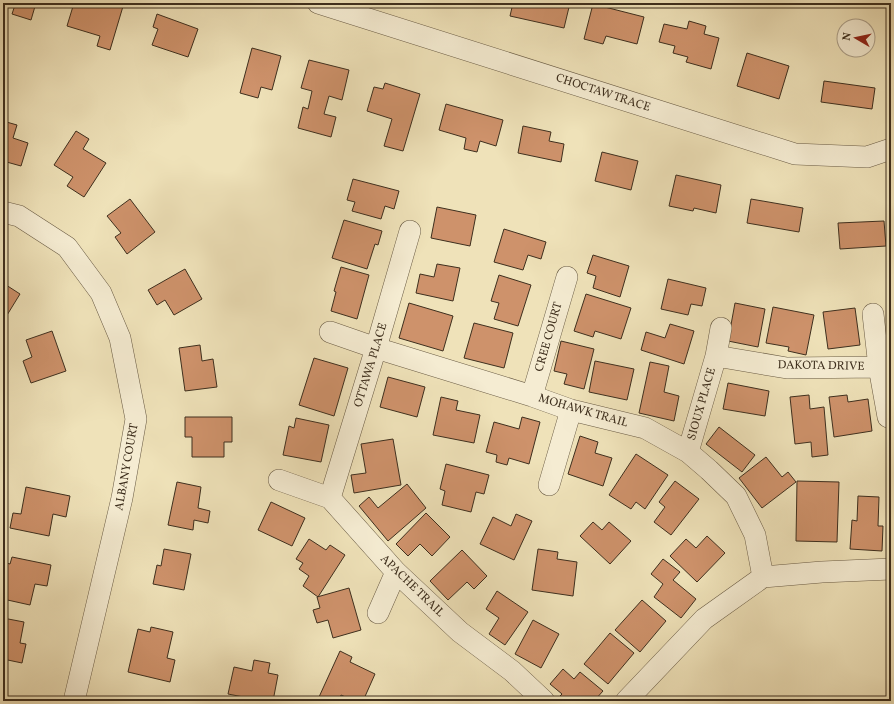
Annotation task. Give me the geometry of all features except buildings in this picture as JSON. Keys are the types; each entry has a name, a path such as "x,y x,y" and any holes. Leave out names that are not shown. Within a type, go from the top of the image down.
{"street":[{"name":"CHOCTAW TRACE","path":"318,3 795,154 867,157 891,149"},
{"name":"ALBANY COURT","path":"3,212 20,216 67,247 101,293 120,338 136,420 122,498 74,701"},
{"name":"OTTAWA PLACE","path":"330,498 410,231"},
{"name":"CREE COURT","path":"532,396 567,277"},
{"name":"DAKOTA DRIVE","path":"873,314 879,367 888,417"},
{"name":"SIOUX PLACE","path":"688,452 716,356 721,328"},
{"name":"MOHAWK TRAIL","path":"330,332 376,348 532,396 571,410 645,428 688,452 736,496 755,535 763,577"},
{"name":"DAKOTA DRIVE","path":"716,356 787,368 879,367"},
{"path":"549,485 571,410"},
{"name":"APACHE TRAIL","path":"279,480 330,498 396,572 460,632 512,671 544,701"},
{"path":"626,701 704,619 763,577 822,572 891,569"},
{"path":"378,613 396,572"}]}
